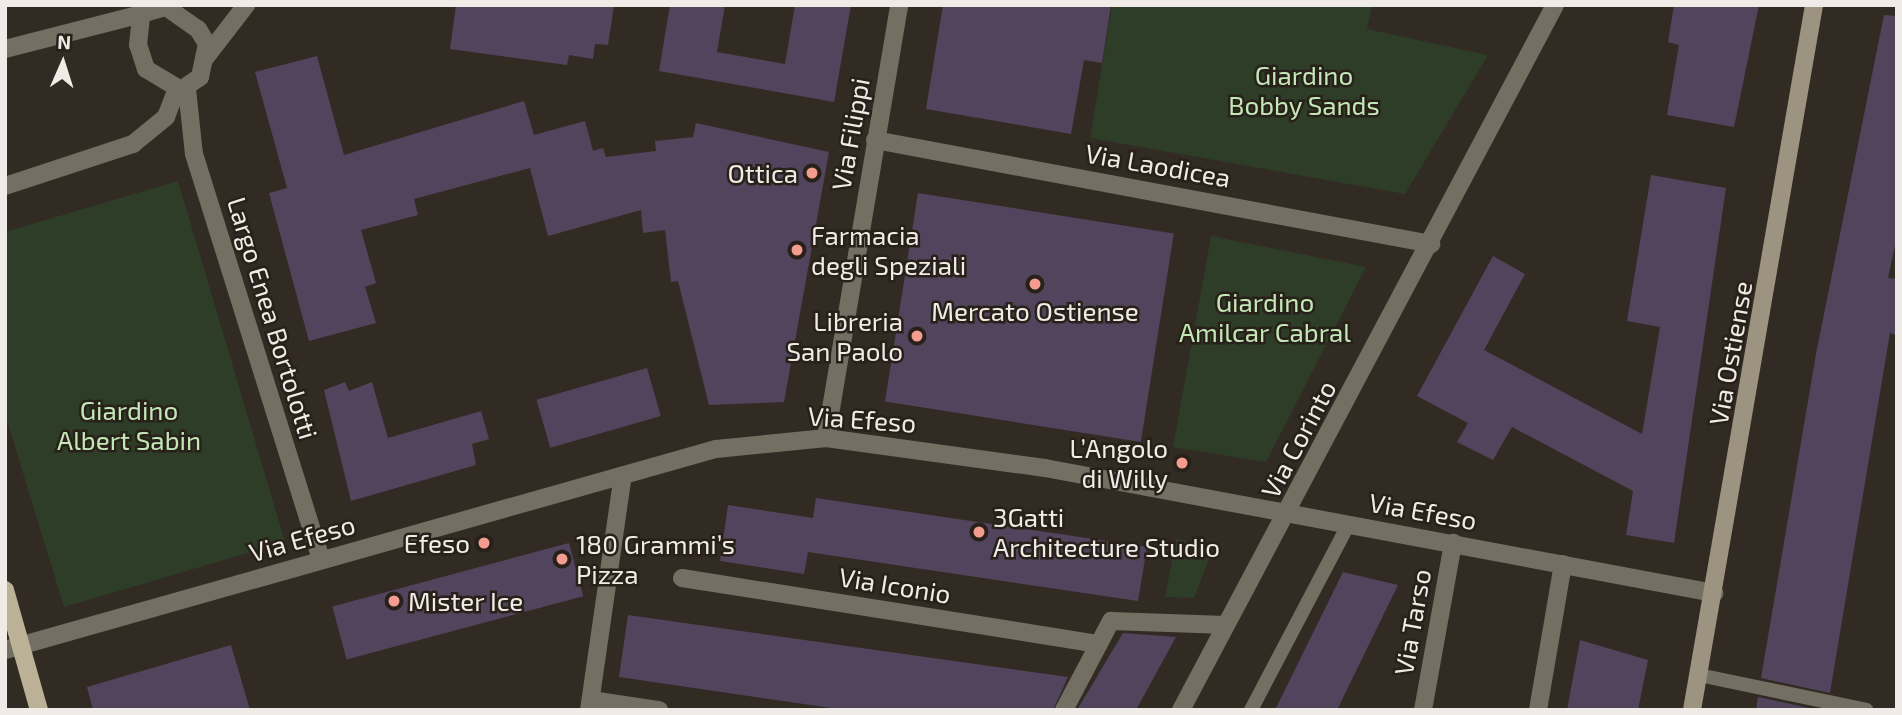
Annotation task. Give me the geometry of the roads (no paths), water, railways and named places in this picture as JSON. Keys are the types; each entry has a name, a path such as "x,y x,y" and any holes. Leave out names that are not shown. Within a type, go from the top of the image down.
{"main road":[{"name":"Via Ostiense","path":"1692,710 1814,5"},
{"path":"5,590 13,648 39,710"}],"street":[{"path":"5,186 133,144 166,117 181,90 246,5"},
{"name":"Via Filippi","path":"826,438 899,5"},
{"name":"Via Corinto","path":"1181,710 1431,244 1555,5"},
{"path":"5,49 148,9 166,7 192,24 205,37 206,57"},
{"path":"148,9 141,59 181,90"},
{"name":"Largo Enea Bortolotti","path":"181,90 194,154 321,560"},
{"name":"Via Laodicea","path":"875,140 1431,244"},
{"name":"Via Efeso","path":"13,648 716,449 826,438 1045,468 1714,593"},
{"path":"623,475 590,705 659,710"},
{"name":"Via Tarso","path":"1423,710 1453,543"},
{"path":"1538,710 1563,564"},
{"name":"Via Iconio","path":"682,578 1099,644"},
{"path":"1064,710 1111,621 1124,617 1226,625"}],"lane":[{"path":"1251,710 1348,524"},
{"path":"1699,675 1866,710"}],"place":[{"name":"Ottica","path":"812,173"},
{"name":"Farmacia degli Speziali","path":"797,250"},
{"name":"Mercato Ostiense","path":"1035,284"},
{"name":"Libreria San Paolo","path":"917,336"},
{"name":"L’Angolo di Willy","path":"1182,463"},
{"name":"3Gatti Architecture Studio","path":"979,532"},
{"name":"Efeso","path":"484,543"},
{"name":"180 Grammi’s Pizza","path":"562,559"},
{"name":"Mister Ice","path":"394,601"}],"park label":[{"name":"Giardino Bobby Sands","path":"1304,90"},
{"name":"Giardino Amilcar Cabral","path":"1265,317"},
{"name":"Giardino Albert Sabin","path":"129,425"}]}
